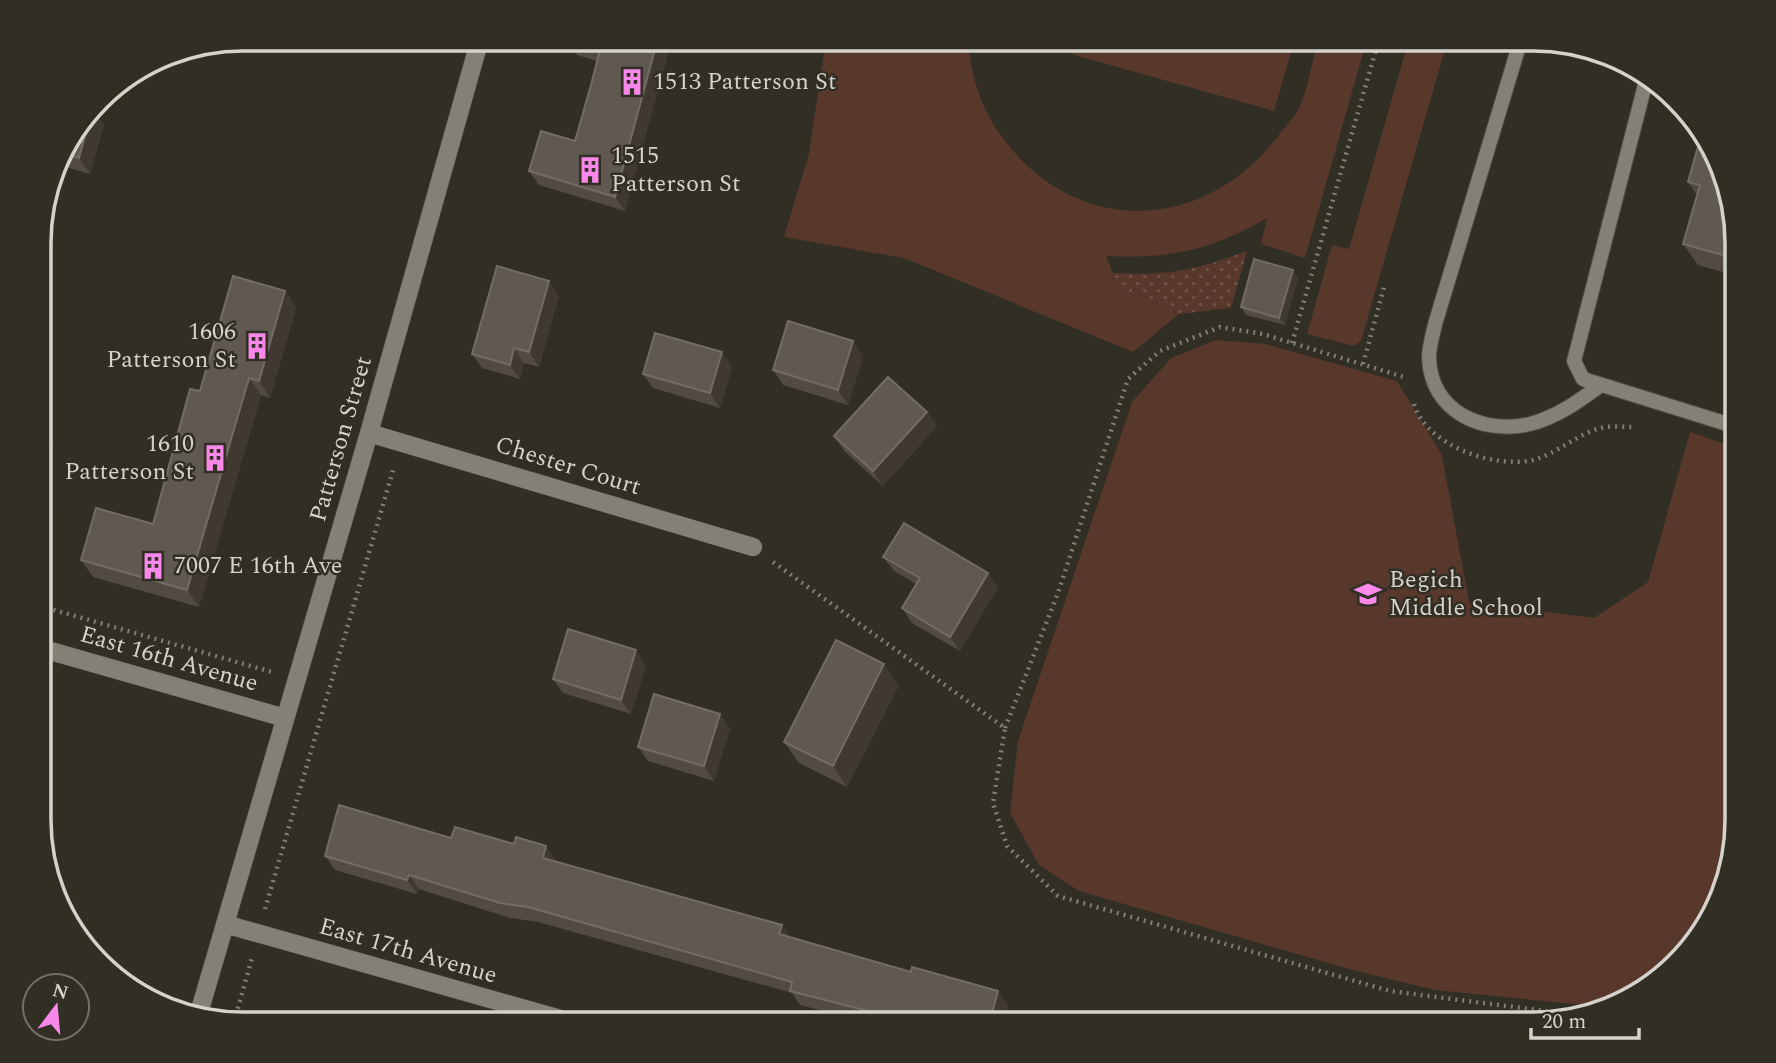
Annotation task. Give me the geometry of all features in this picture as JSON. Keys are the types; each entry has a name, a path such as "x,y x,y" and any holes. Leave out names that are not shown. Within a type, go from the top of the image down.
{"street":[{"name":"Patterson Street","path":"201,1008 369,433 476,51"},
{"name":"Chester Court","path":"369,433 753,547"},
{"name":"East 16th Avenue","path":"51,651 285,719"},
{"name":"East 17th Avenue","path":"225,924 536,1012"}],"lane":[{"path":"1517,51 1436,321 1429,357 1435,387 1450,408 1492,428 1531,424 1570,407 1601,385"},
{"path":"1645,87 1574,361 1583,379 1725,423"}],"path":[{"path":"1292,343 1375,51"},
{"path":"1363,365 1385,284"},
{"path":"1410,389 1407,377 1263,334 1220,327 1160,351 1128,379 1058,593 1005,727 993,803 1007,846 1058,896 1390,991 1550,1012"},
{"path":"1413,401 1417,413 1449,446 1493,460 1532,460 1598,428 1635,427"},
{"path":"237,1012 400,442"},
{"path":"753,547 1005,727"},
{"path":"51,609 242,663"}],"shaded area":[{"path":"824,51 970,51 974,78 989,116 1003,138 1033,171 1066,194 1103,207 1140,211 1178,206 1214,191 1248,168 1278,136 1298,110 1315,51 1364,51 1305,258 1261,244 1267,218 1228,238 1190,250 1150,256 1106,256 1113,273 1112,287 1144,296 1179,314 1133,352 904,258 784,237 809,153"},
{"path":"1061,51 1292,51 1274,111"},
{"path":"1406,51 1445,51 1361,341 1354,346 1307,334 1332,245 1349,249"},
{"path":"1247,251 1231,308 1179,314 1144,296 1112,287 1113,273 1182,270"},
{"path":"1216,340 1266,344 1397,381 1442,455 1469,602 1594,618 1648,582 1690,432 1725,444 1725,833 1722,857 1711,894 1686,937 1650,973 1607,998 1585,1005 1435,990 1349,969 1079,891 1039,865 1010,813 1018,741 1132,402 1171,358"}],"building":[{"path":"600,51 654,51 615,197 529,171 541,131 575,141"},
{"path":"86,132 79,158 72,156"},
{"path":"1698,146 1711,169 1719,193 1725,230 1725,256 1683,244 1700,185 1688,182"},
{"path":"1254,259 1293,270 1279,318 1241,307"},
{"path":"497,266 549,281 529,352 514,348 510,365 472,354"},
{"path":"233,276 285,291 259,381 249,378 187,590 81,560 96,508 153,524 190,389 200,391"},
{"path":"788,321 853,341 838,390 773,370"},
{"path":"655,333 722,352 710,393 643,374"},
{"path":"888,377 927,412 873,471 834,436"},
{"path":"904,523 988,573 950,637 902,608 920,578 883,557"},
{"path":"568,629 636,650 621,700 553,679"},
{"path":"836,640 884,664 833,766 784,742"},
{"path":"654,694 720,714 704,766 638,747"},
{"path":"339,805 451,838 455,827 514,844 516,837 546,846 543,858 782,925 779,934 911,972 912,967 998,991 992,1012 872,1012 790,991 792,982 528,907 500,903 409,875 407,880 325,856"}],"place":[{"name":"1513 Patterson St","path":"632,82"},
{"name":"1515 Patterson St","path":"590,170"},
{"name":"1606 Patterson St","path":"257,346"},
{"name":"1610 Patterson St","path":"215,458"},
{"name":"7007 E 16th Ave","path":"153,566"},
{"name":"Begich Middle School","path":"1368,594"}]}
